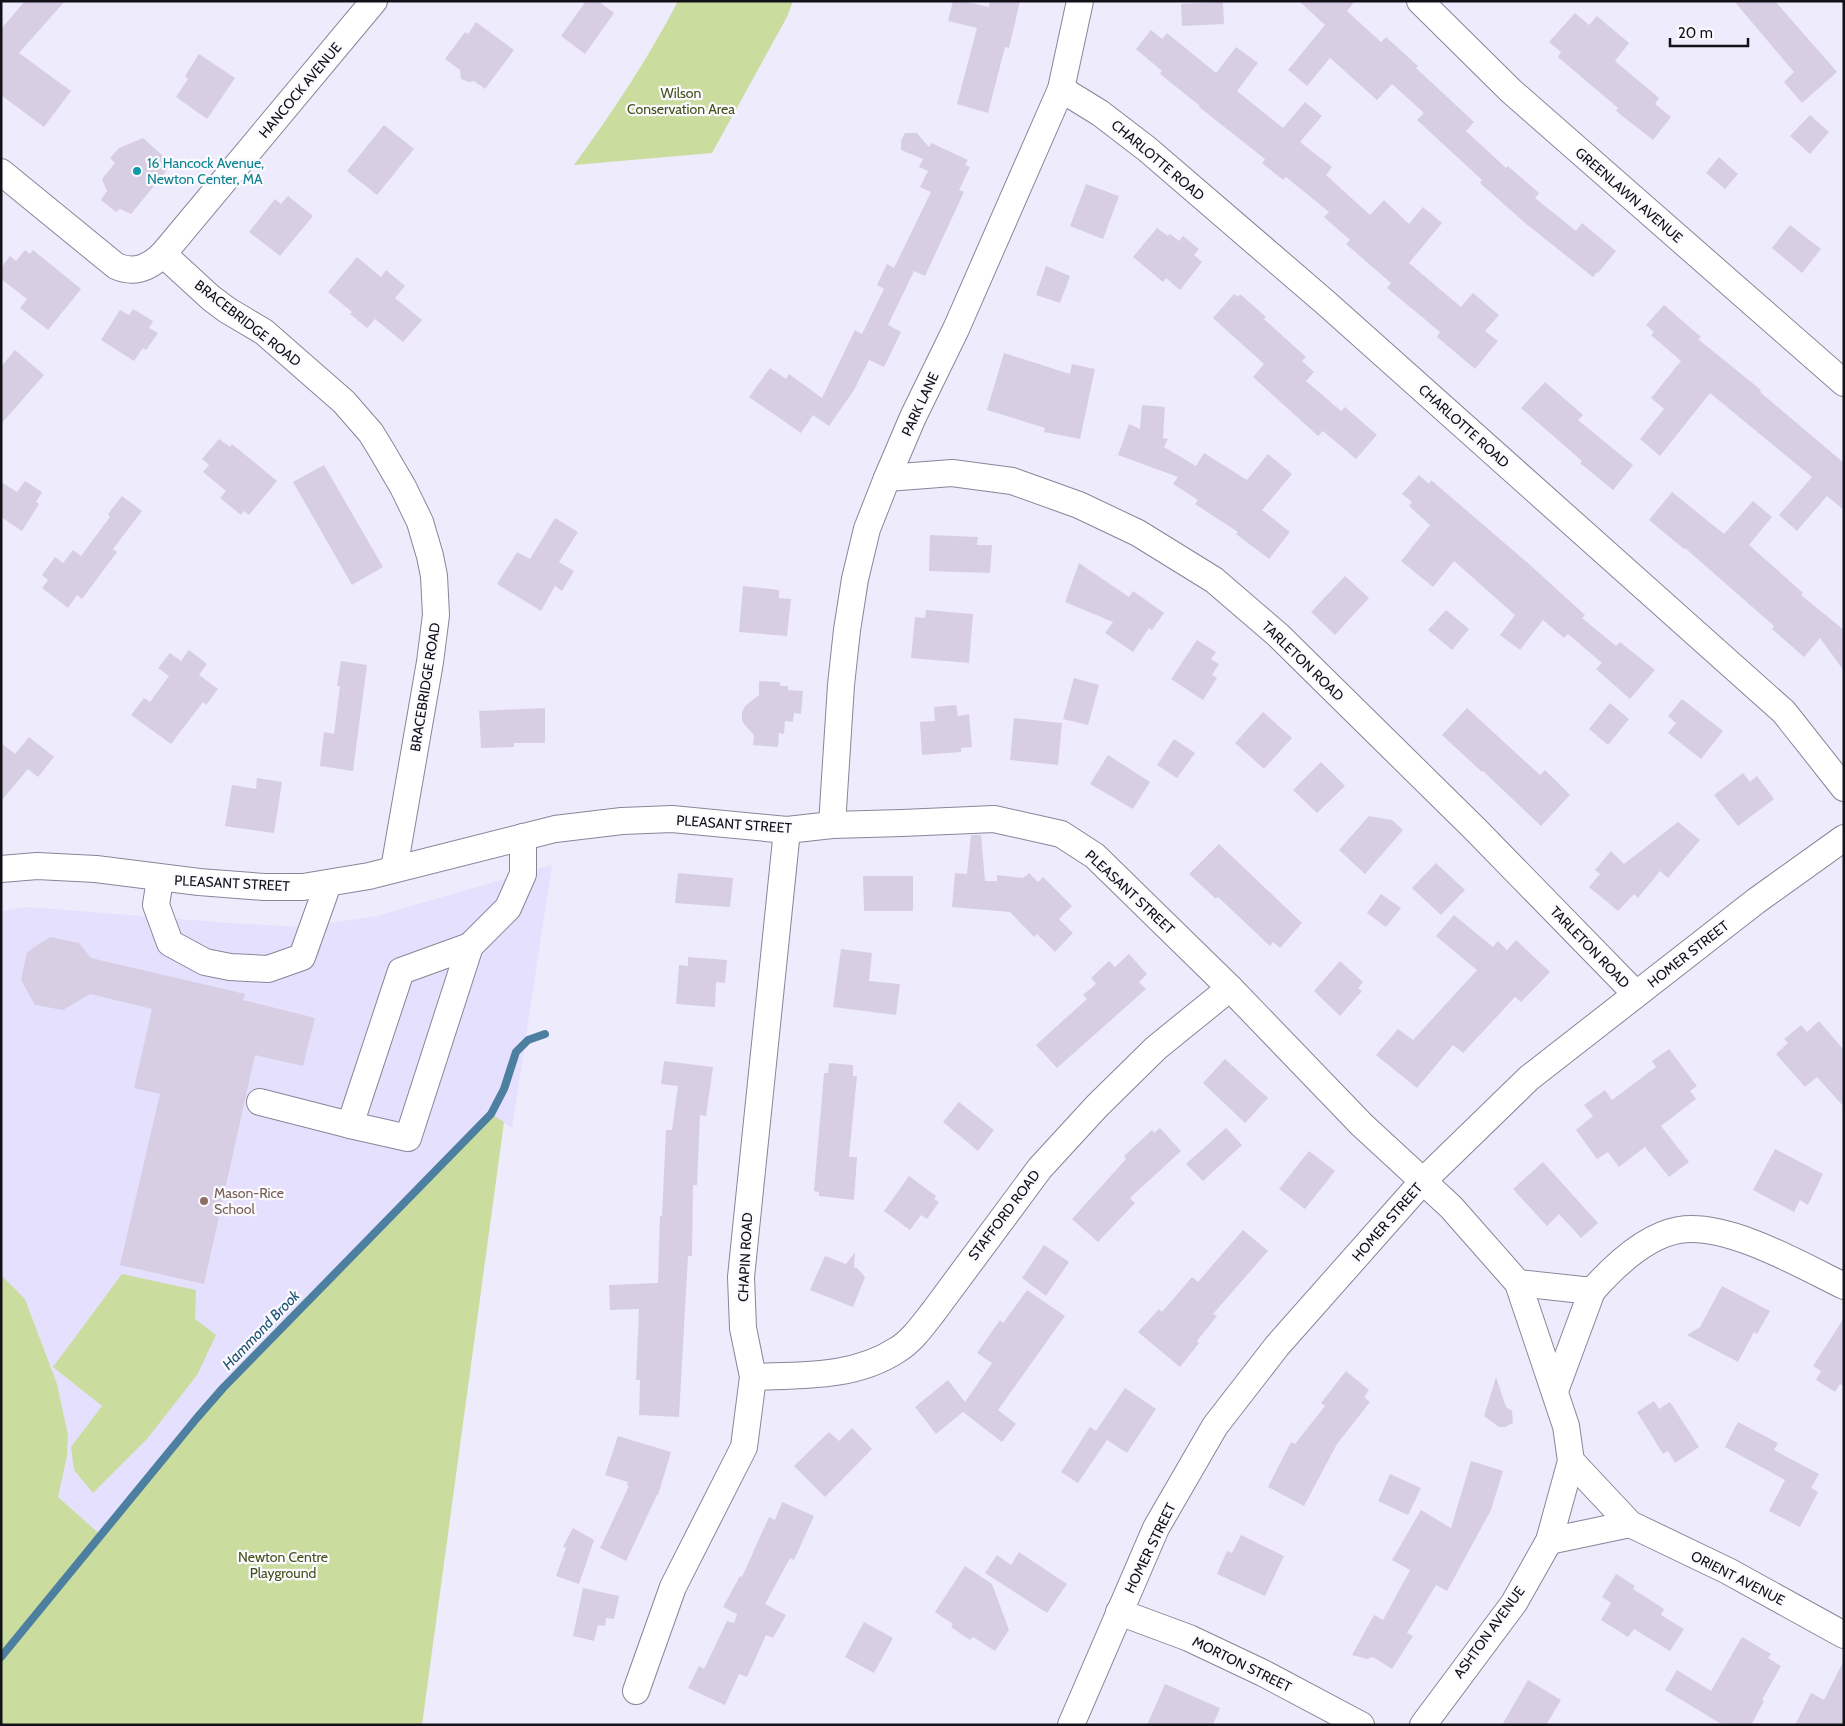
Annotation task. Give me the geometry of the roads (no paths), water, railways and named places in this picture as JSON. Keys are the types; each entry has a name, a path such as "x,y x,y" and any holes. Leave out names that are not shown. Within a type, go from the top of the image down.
{"street":[{"name":"HANCOCK AVENUE","path":"1,172 116,266 130,270 145,268 163,254 374,1"},
{"name":"PARK LANE","path":"832,824 841,685 855,579 867,529 887,478 956,329 1061,89 1080,1"},
{"name":"GREENLAWN AVENUE","path":"1420,1 1518,97 1844,383"},
{"name":"CHARLOTTE ROAD","path":"1061,89 1100,113 1147,149 1392,361 1784,712 1844,788"},
{"name":"BRACEBRIDGE ROAD","path":"163,254 227,310 264,332 344,402 371,433 382,450 420,522 434,576 435,622 430,662 394,869"},
{"name":"TARLETON ROAD","path":"887,478 952,473 1012,481 1079,505 1138,533 1214,580 1278,635 1475,829 1636,994"},
{"name":"PLEASANT STREET","path":"1,869 37,866 96,869 160,878 264,887 303,887 328,884 394,869 555,829 622,820 672,818 787,830 832,824 902,823 994,818 1061,834 1095,856 1230,988 1362,1125 1451,1207 1518,1283"},
{"name":"CHAPIN ROAD","path":"636,1691 672,1587 744,1447 753,1377 743,1328 741,1277 787,830"},
{"path":"350,1125 401,971 470,946 508,908 523,874 523,837"},
{"name":"HOMER STREET","path":"1071,1725 1156,1528 1216,1426 1277,1346 1423,1181 1528,1078 1756,901 1844,838"},
{"path":"160,878 156,905 170,943 205,962 230,967 268,969 302,957 328,884"},
{"path":"260,1102 408,1138 470,946"},
{"name":"STAFFORD ROAD","path":"753,1377 829,1374 868,1365 898,1350 920,1329 1040,1168 1097,1106 1156,1048 1230,988"},
{"path":"1555,1391 1592,1291 1608,1273 1646,1242 1679,1230 1712,1230 1763,1246 1844,1286"},
{"path":"1518,1283 1592,1291"},
{"name":"ASHTON AVENUE","path":"1423,1725 1514,1602 1549,1542 1571,1461 1566,1426 1518,1283"},
{"name":"ORIENT AVENUE","path":"1571,1461 1630,1524 1728,1572 1844,1634"},
{"path":"1549,1542 1630,1524"},
{"name":"MORTON STREET","path":"1119,1612 1190,1638 1263,1673 1361,1725"}],"waterway":[{"name":"Hammond Brook","path":"1,1657 223,1388 491,1114 504,1089 516,1052 528,1040 545,1034"}],"place":[{"name":"16 Hancock Avenue, Newton Center, MA","path":"137,171"},
{"name":"Mason-Rice School","path":"204,1201"}],"park label":[{"name":"Wilson Conservation Area","path":"681,102"},
{"name":"Newton Centre Playground","path":"283,1565"}]}
